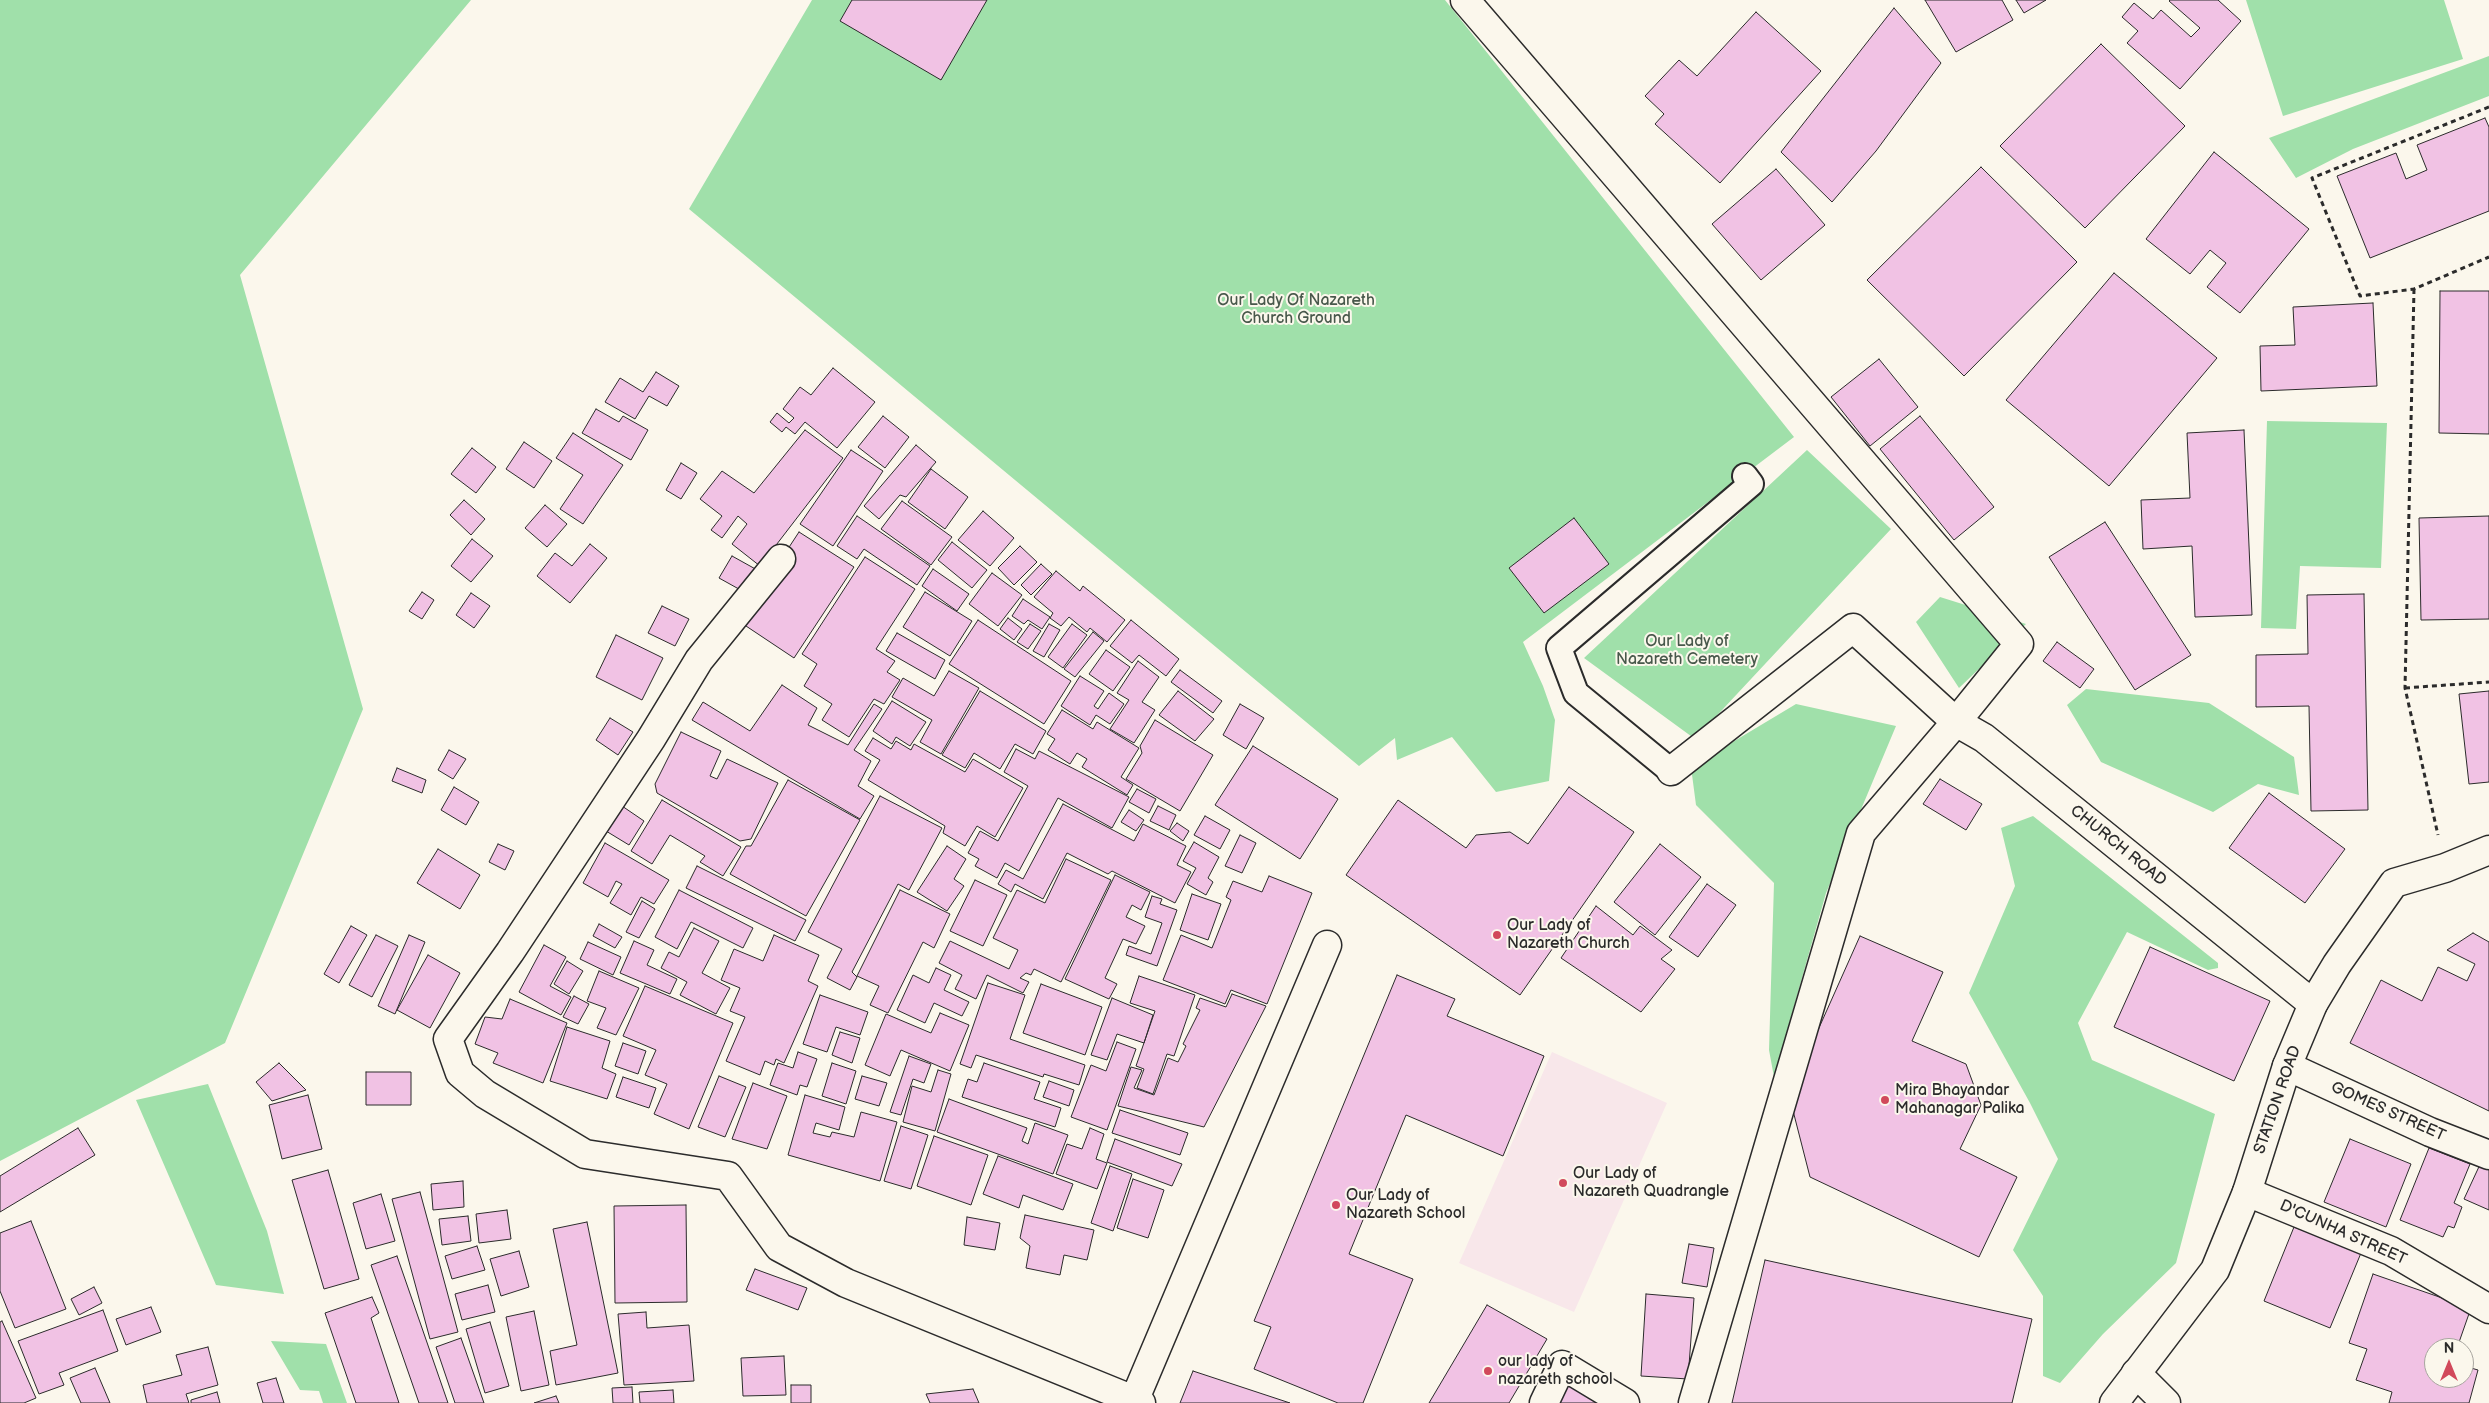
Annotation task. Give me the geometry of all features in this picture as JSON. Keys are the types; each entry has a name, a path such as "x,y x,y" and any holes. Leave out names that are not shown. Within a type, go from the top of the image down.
{"street":[{"path":"1479,5 2019,644 1956,722 1861,833 1693,1403"},
{"path":"1671,771 1576,693 1559,648 1751,484 1745,476"},
{"path":"781,559 699,660 651,739 510,952 448,1039 460,1073 485,1094 585,1154 728,1176 779,1246 846,1283 1137,1402 1327,945"},
{"name":"CHURCH ROAD","path":"1671,771 1853,628 1956,722 1984,738 2313,1004"},
{"name":"STATION ROAD","path":"2114,1403 2215,1270 2247,1192 2287,1066 2313,1004 2337,964 2394,883 2445,868 2489,850"},
{"name":"GOMES STREET","path":"2287,1066 2430,1132 2489,1155"},
{"name":"D'CUNHA STREET","path":"2247,1192 2391,1251 2489,1309"},
{"path":"1544,1403 1562,1365 1625,1403"},
{"path":"2136,1373 2166,1403"}],"path":[{"path":"2489,106 2312,178 2360,296 2414,289 2489,257"},
{"path":"2414,289 2405,688 2445,868"},
{"path":"2405,688 2489,682"}],"shaded area":[{"name":"Our Lady of Nazareth Quadrangle","path":"1552,1052 1667,1103 1574,1312 1459,1263"}],"green space":[{"path":"0,0 471,0 240,275 363,709 225,1043 0,1161"},
{"name":"Our Lady Of Nazareth Church Ground","path":"812,0 1445,0 1794,437 1523,642 1543,686 1555,720 1549,781 1496,792 1452,737 1397,760 1395,738 1359,766 689,209"},
{"path":"2246,0 2444,0 2463,59 2283,116"},
{"path":"2489,56 2489,96 2353,149 2296,178 2269,138"},
{"path":"2267,421 2387,423 2381,568 2300,566 2296,629 2261,628"},
{"name":"Our Lady of Nazareth Cemetery","path":"1807,450 1891,529 1695,739 1584,658"},
{"path":"1940,597 2026,624 1959,688 1916,622"},
{"path":"2086,689 2209,703 2294,757 2299,795 2258,784 2213,812 2101,762 2067,705"},
{"path":"1796,704 1896,726 1826,893 1774,1077 1769,1050 1774,883 1696,805 1691,767"},
{"path":"2033,816 2218,963 2218,968 2208,970 2127,932 2078,1023 2092,1060 2215,1114 2176,1263 2103,1334 2060,1383 2043,1376 2043,1296 2013,1250 2058,1159 2030,1103 1969,993 2015,886 2001,828"},
{"path":"208,1084 267,1231 284,1294 216,1285 136,1100"},
{"path":"271,1341 326,1344 347,1403 323,1403 319,1391 300,1390"}],"building":[{"path":"852,0 987,0 941,80 840,21"},
{"path":"1925,0 2002,0 2013,20 1956,52"},
{"path":"2016,0 2046,0 2024,13"},
{"path":"2170,0 2218,0 2241,21 2180,89 2127,43 2138,31 2122,17 2134,3 2153,19 2161,10 2191,37 2200,28"},
{"path":"1894,8 1941,63 1876,151 1832,202 1781,152"},
{"path":"1756,12 1821,71 1720,183 1655,124 1664,114 1645,96 1679,60 1697,76"},
{"path":"2101,44 2185,126 2085,228 2000,146"},
{"path":"2485,118 2489,127 2489,211 2370,258 2337,176 2396,153 2406,179 2427,170 2417,145"},
{"path":"2214,152 2309,229 2240,313 2207,287 2226,263 2210,250 2190,274 2146,239"},
{"path":"1981,167 2077,262 1964,376 1867,280"},
{"path":"1776,169 1825,225 1761,280 1712,224"},
{"path":"2114,273 2217,358 2109,486 2006,400"},
{"path":"2440,291 2489,291 2489,434 2439,433"},
{"path":"2373,303 2377,386 2261,391 2260,346 2295,345 2293,307"},
{"path":"1879,359 1918,407 1870,446 1831,397"},
{"path":"833,368 875,402 837,448 805,422 795,434 786,427 782,432 770,422 777,413 789,423 794,418 783,409 800,387 811,395"},
{"path":"656,372 679,386 667,406 649,396 635,419 605,402 620,378 643,392"},
{"path":"596,409 619,422 623,416 648,430 631,460 582,433"},
{"path":"883,416 909,437 885,468 858,447"},
{"path":"1920,416 1994,507 1954,540 1880,449"},
{"path":"805,430 843,458 760,566 732,544 747,524 738,516 722,538 711,530 722,516 700,499 722,471 754,493"},
{"path":"2244,430 2252,615 2195,617 2192,546 2143,549 2141,500 2190,498 2187,433"},
{"path":"573,433 623,465 583,524 560,509 583,475 556,458"},
{"path":"524,442 552,461 534,488 506,469"},
{"path":"916,445 936,462 906,497 900,495 879,519 864,506"},
{"path":"472,448 496,467 476,493 451,474"},
{"path":"851,450 883,471 833,546 800,524"},
{"path":"681,463 697,473 681,499 666,490"},
{"path":"931,469 968,497 945,529 908,502"},
{"path":"464,500 485,519 471,535 450,515"},
{"path":"902,501 952,537 931,565 881,529"},
{"path":"545,505 567,524 547,547 525,528"},
{"path":"983,511 1014,538 990,566 958,540"},
{"path":"857,516 930,566 917,585 864,549 857,559 837,546"},
{"path":"2489,516 2489,619 2421,620 2419,518"},
{"path":"1574,518 1609,564 1544,613 1509,568"},
{"path":"2105,522 2191,655 2135,690 2049,557"},
{"path":"799,532 854,567 794,658 740,622"},
{"path":"472,539 493,556 471,582 451,566"},
{"path":"952,542 987,570 972,588 938,560"},
{"path":"590,544 607,558 570,603 537,576 555,553 572,566"},
{"path":"1020,546 1037,562 1014,585 998,568"},
{"path":"732,556 759,571 746,593 719,578"},
{"path":"865,557 915,589 876,649 895,661 887,672 900,680 884,704 874,699 849,737 822,720 832,704 804,686 817,664 802,654"},
{"path":"1041,564 1052,574 1031,595 1021,585"},
{"path":"933,569 969,594 957,611 922,586"},
{"path":"1056,571 1080,591 1083,586 1125,620 1107,642 1090,628 1087,632 1069,617 1061,626 1050,618 1053,613 1034,597"},
{"path":"992,573 1022,595 998,626 969,604"},
{"path":"422,592 434,600 422,619 409,611"},
{"path":"925,592 972,621 950,656 903,627"},
{"path":"471,593 490,606 474,628 456,615"},
{"path":"2364,594 2368,810 2311,811 2309,706 2256,707 2256,655 2308,654 2307,595"},
{"path":"1023,599 1050,617 1042,629 1028,620 1024,624 1012,616"},
{"path":"662,606 689,619 675,646 648,633"},
{"path":"1008,618 1022,629 1014,640 1000,629"},
{"path":"978,620 1071,681 1044,724 949,664"},
{"path":"1131,620 1179,659 1166,676 1139,655 1132,663 1110,646"},
{"path":"1030,624 1041,631 1028,649 1017,642"},
{"path":"1049,624 1060,630 1044,657 1033,651"},
{"path":"1072,624 1087,635 1063,668 1048,657"},
{"path":"1093,632 1104,641 1075,677 1064,669"},
{"path":"897,633 945,660 935,679 886,651"},
{"path":"616,635 663,658 642,700 596,677"},
{"path":"2057,642 2094,669 2080,688 2043,661"},
{"path":"1106,650 1130,667 1113,691 1089,674"},
{"path":"1138,661 1159,677 1142,702 1155,710 1134,743 1110,729 1129,700 1117,693"},
{"path":"1180,670 1222,701 1213,713 1171,682"},
{"path":"949,671 979,688 941,754 920,742 932,720 892,697 903,678 934,696"},
{"path":"1080,676 1104,691 1094,706 1098,709 1109,693 1124,704 1110,724 1096,715 1090,725 1061,706"},
{"path":"782,685 817,708 808,725 848,745 874,704 882,709 854,750 871,761 858,786 874,796 860,819 692,720 703,702 750,731"},
{"path":"980,691 1046,731 1033,754 1015,744 1000,769 974,753 965,768 942,755"},
{"path":"1178,691 1214,719 1195,741 1159,715"},
{"path":"2489,691 2489,782 2469,784 2459,694"},
{"path":"892,701 926,722 910,746 896,737 892,744 873,731"},
{"path":"1240,704 1264,718 1246,749 1223,735"},
{"path":"1062,710 1093,729 1097,722 1139,748 1121,777 1133,785 1127,795 1082,767 1087,759 1077,753 1070,764 1048,750 1055,739 1047,734"},
{"path":"610,718 633,732 618,755 596,740"},
{"path":"1155,720 1213,755 1180,811 1126,779 1142,753 1140,746"},
{"path":"681,732 721,751 710,776 717,779 727,759 778,783 751,839 740,841 657,793 655,784"},
{"path":"873,738 891,749 896,741 911,750 914,744 965,772 973,759 1023,788 995,837 977,826 965,846 943,833 945,826 868,780 880,760 865,751"},
{"path":"1253,746 1338,799 1300,859 1215,805"},
{"path":"1016,749 1035,759 1039,751 1129,797 1112,828 1058,798 1019,871 1005,863 997,878 975,866 979,859 968,853 980,831 998,841 1028,786 1004,772"},
{"path":"449,750 466,759 453,779 438,770"},
{"path":"397,768 426,780 422,793 392,781"},
{"path":"1940,779 1982,804 1966,830 1923,804"},
{"path":"788,780 860,820 806,916 730,874 746,846 751,846"},
{"path":"454,787 479,802 466,825 441,810"},
{"name":"Our Lady of Nazareth Church","path":"1569,787 1634,832 1520,995 1346,875 1398,800 1466,848 1476,835 1510,832 1528,844"},
{"path":"1137,789 1156,799 1149,813 1129,802"},
{"path":"2269,793 2345,849 2305,903 2229,848"},
{"path":"880,796 942,828 909,890 898,884 852,972 857,977 850,990 827,978 842,949 808,932"},
{"path":"662,800 741,847 723,876 700,862 705,856 670,835 652,864 631,851"},
{"path":"1063,804 1134,841 1143,824 1186,846 1177,865 1191,872 1175,903 1112,871 1108,874 1067,853 1043,899 1015,884 1011,892 998,884 1006,870 1023,879"},
{"path":"622,806 644,821 629,845 606,831"},
{"path":"1158,806 1176,815 1169,830 1150,821"},
{"path":"1129,810 1144,820 1136,831 1121,822"},
{"path":"1205,816 1230,830 1220,849 1194,835"},
{"path":"1177,823 1189,831 1183,841 1170,831"},
{"path":"1240,835 1256,843 1242,873 1225,866"},
{"path":"1194,842 1219,857 1208,878 1213,882 1206,895 1187,884 1196,868 1183,861"},
{"path":"605,843 669,880 654,904 641,897 631,915 610,903 622,884 616,881 608,897 583,883"},
{"path":"498,844 514,851 505,870 489,862"},
{"path":"1660,844 1701,877 1655,935 1614,902"},
{"path":"947,846 966,859 954,879 964,886 947,911 917,892"},
{"path":"438,849 480,875 460,909 417,883"},
{"path":"1066,859 1111,880 1061,982 1034,969 1031,975 1026,973 1020,978 1029,982 1023,993 987,975 976,999 955,989 962,975 939,963 950,941 1009,969 1018,950 993,938 1017,890 1045,903"},
{"path":"697,866 806,920 795,941 686,888"},
{"path":"1115,875 1150,892 1141,910 1132,905 1126,917 1145,926 1136,944 1123,939 1105,978 1117,984 1109,999 1065,979"},
{"path":"1269,876 1312,893 1267,1004 1231,990 1225,1004 1163,980 1181,935 1212,948 1231,900 1226,897 1233,881 1262,892"},
{"path":"975,880 1007,895 983,946 950,931"},
{"path":"1707,884 1736,905 1698,957 1669,937"},
{"path":"679,890 753,928 743,948 691,922 677,949 655,937"},
{"path":"900,890 950,914 934,948 923,942 888,1013 870,1005 879,986 857,976"},
{"path":"1192,894 1221,904 1208,940 1180,930"},
{"path":"1152,896 1162,899 1160,904 1177,910 1157,966 1126,955 1129,946 1151,954 1162,923 1145,917"},
{"path":"642,901 655,909 639,938 626,932"},
{"path":"1596,906 1633,935 1640,926 1672,950 1661,959 1675,969 1641,1012 1561,958"},
{"path":"599,924 622,937 615,948 593,936"},
{"path":"351,926 367,935 339,983 324,974"},
{"path":"694,928 719,941 702,973 730,988 716,1014 680,995 687,982 661,968 669,952 679,957"},
{"path":"2473,933 2489,942 2489,1111 2350,1043 2381,980 2422,1001 2438,967 2467,981 2475,964 2447,950"},
{"path":"376,935 398,946 372,997 349,985"},
{"path":"409,935 425,942 395,1014 378,1006"},
{"path":"774,935 819,955 808,981 818,986 784,1063 776,1059 774,1065 765,1061 760,1075 726,1061 745,1017 730,1011 740,988 721,980 734,949 763,961"},
{"name":"Mira Bhayandar Mahanagar Palika","path":"1860,936 1943,972 1912,1041 1966,1064 1981,1105 1960,1149 2017,1177 1979,1257 1810,1177 1789,1095"},
{"path":"634,941 654,950 647,965 677,979 670,994 620,973"},
{"path":"588,942 621,957 613,975 580,959"},
{"path":"544,945 566,957 550,986 571,997 561,1015 519,992"},
{"path":"2150,947 2270,1001 2234,1081 2114,1027"},
{"path":"428,955 460,973 430,1028 397,1010"},
{"path":"567,961 583,971 569,994 554,984"},
{"path":"936,968 951,975 944,990 969,1002 962,1016 934,1003 925,1023 897,1010 913,975 929,983"},
{"path":"599,971 639,988 616,1035 597,1028 606,1008 587,1001"},
{"name":"Our Lady of Nazareth School","path":"1397,975 1455,999 1447,1016 1544,1056 1503,1156 1406,1115 1349,1254 1413,1279 1363,1403 1338,1403 1254,1369 1271,1327 1254,1321"},
{"path":"1139,976 1195,995 1174,1056 1167,1054 1153,1094 1137,1088 1144,1069 1136,1066 1155,1011 1130,1003"},
{"path":"988,983 1025,995 1010,1039 1085,1065 1079,1085 1044,1074 1043,1077 976,1055 971,1068 960,1064"},
{"path":"1041,984 1102,1007 1085,1055 1023,1033"},
{"path":"645,986 733,1023 689,1129 654,1114 667,1084 645,1075 656,1050 623,1036"},
{"path":"1232,994 1266,1006 1204,1127 1118,1106 1131,1067 1142,1070 1134,1088 1154,1095 1168,1058 1178,1062 1186,1046 1183,1044 1200,1010 1196,1008 1200,998 1226,1007"},
{"path":"820,995 868,1012 860,1035 836,1027 827,1052 803,1044"},
{"path":"574,996 589,1004 578,1024 563,1017"},
{"path":"1112,998 1153,1015 1144,1043 1117,1034 1107,1060 1091,1055"},
{"path":"510,999 567,1023 543,1083 493,1063 498,1053 475,1044 485,1017 502,1019"},
{"path":"940,1013 969,1025 950,1071 901,1050 890,1076 865,1065 886,1014 931,1033"},
{"path":"567,1027 610,1041 602,1068 616,1074 607,1099 550,1081"},
{"path":"840,1032 860,1038 852,1063 832,1055"},
{"path":"1117,1042 1136,1049 1107,1130 1071,1117 1091,1065 1106,1071"},
{"path":"623,1043 646,1051 638,1074 615,1066"},
{"path":"798,1052 817,1059 807,1087 800,1085 797,1095 770,1085 778,1063 793,1068"},
{"path":"909,1056 931,1064 924,1083 913,1079 901,1115 890,1112"},
{"path":"279,1063 306,1090 272,1101 256,1082"},
{"path":"832,1063 856,1071 846,1104 822,1096"},
{"path":"984,1063 1040,1082 1034,1099 1061,1108 1055,1127 962,1097 968,1079 977,1082"},
{"path":"938,1070 951,1074 935,1131 903,1122 912,1086 931,1092"},
{"path":"366,1072 411,1072 411,1105 366,1105"},
{"path":"719,1076 746,1087 725,1137 698,1127"},
{"path":"862,1076 887,1083 879,1106 855,1099"},
{"path":"623,1077 656,1088 649,1108 616,1097"},
{"path":"1049,1081 1074,1090 1069,1106 1043,1097"},
{"path":"753,1083 787,1096 767,1149 732,1139"},
{"path":"308,1095 322,1149 282,1159 269,1105"},
{"path":"805,1095 845,1107 839,1130 816,1123 813,1133 830,1137 832,1132 854,1137 861,1112 897,1122 880,1181 788,1155"},
{"path":"949,1099 1027,1128 1022,1141 1028,1144 1035,1123 1068,1135 1053,1174 937,1132"},
{"path":"1120,1110 1188,1133 1180,1155 1112,1133"},
{"path":"901,1126 928,1135 911,1189 884,1181"},
{"path":"78,1128 95,1155 0,1212 0,1176"},
{"path":"1090,1128 1104,1134 1096,1159 1107,1163 1097,1189 1056,1174 1067,1144 1082,1149"},
{"path":"934,1136 988,1155 971,1205 917,1186"},
{"path":"1115,1139 1182,1164 1172,1186 1107,1162"},
{"path":"2350,1139 2411,1164 2386,1227 2324,1202"},
{"path":"2429,1148 2470,1164 2454,1203 2462,1207 2454,1228 2448,1226 2443,1237 2400,1220"},
{"path":"998,1156 1073,1184 1063,1210 1023,1195 1019,1208 983,1194"},
{"path":"2483,1158 2489,1161 2489,1210 2464,1199"},
{"path":"1110,1166 1132,1174 1113,1231 1091,1223"},
{"path":"328,1170 359,1279 324,1289 292,1180"},
{"path":"1133,1179 1164,1190 1148,1238 1117,1228"},
{"path":"463,1181 464,1207 433,1210 431,1184"},
{"path":"420,1192 458,1332 430,1339 392,1199"},
{"path":"381,1194 395,1241 366,1249 353,1203"},
{"path":"686,1205 687,1302 615,1303 614,1206"},
{"path":"507,1210 511,1239 479,1243 476,1214"},
{"path":"1025,1215 1094,1230 1087,1260 1064,1255 1060,1275 1026,1268 1030,1246 1020,1238"},
{"path":"468,1216 471,1241 442,1245 439,1219"},
{"path":"967,1217 1000,1223 995,1250 964,1245"},
{"path":"31,1221 66,1309 15,1328 0,1291 0,1233"},
{"path":"587,1222 618,1373 556,1385 550,1351 577,1345 553,1229"},
{"path":"2294,1227 2361,1253 2330,1328 2264,1301"},
{"path":"1689,1244 1714,1248 1707,1287 1682,1283"},
{"path":"477,1246 485,1270 452,1279 445,1256"},
{"path":"519,1251 529,1287 501,1296 490,1259"},
{"path":"397,1256 448,1403 419,1403 371,1265"},
{"path":"1765,1260 2032,1319 2012,1403 1732,1403"},
{"path":"755,1269 807,1288 798,1310 746,1290"},
{"path":"2373,1274 2471,1308 2460,1338 2424,1338 2424,1388 2473,1388 2469,1403 2389,1403 2392,1392 2356,1380 2367,1349 2349,1343"},
{"path":"488,1285 495,1312 462,1320 455,1294"},
{"path":"94,1287 102,1303 79,1315 71,1299"},
{"path":"1646,1294 1694,1298 1688,1379 1641,1376"},
{"path":"372,1297 379,1313 371,1318 399,1403 356,1403 325,1313"},
{"name":"our lady of nazareth school","path":"1487,1305 1547,1339 1509,1403 1429,1403"},
{"path":"151,1307 161,1332 126,1345 116,1319"},
{"path":"103,1310 118,1351 59,1373 64,1385 39,1394 18,1341"},
{"path":"534,1311 549,1385 521,1391 506,1317"},
{"path":"646,1312 647,1328 689,1325 694,1381 624,1385 618,1314"},
{"path":"2,1321 36,1398 24,1403 0,1403 0,1322"},
{"path":"490,1322 509,1386 485,1393 466,1329"},
{"path":"461,1338 484,1403 455,1403 436,1347"},
{"path":"208,1347 218,1385 186,1394 189,1403 147,1403 143,1385 182,1375 176,1355"},
{"path":"784,1356 786,1395 743,1396 741,1358"},
{"path":"95,1368 110,1403 81,1403 70,1378"},
{"path":"2474,1369 2478,1370 2474,1385"},
{"path":"1193,1371 1290,1403 1180,1403"},
{"path":"276,1378 284,1403 263,1403 257,1383"},
{"path":"791,1385 811,1385 811,1403 791,1403"},
{"path":"1566,1385 1605,1403 1557,1403"},
{"path":"632,1387 633,1403 613,1403 612,1388"},
{"path":"973,1389 979,1403 930,1403 926,1394"},
{"path":"673,1390 674,1403 640,1403 639,1392"},
{"path":"217,1392 220,1403 191,1403 191,1400"},
{"path":"556,1396 559,1403 534,1403"}],"place":[{"name":"Our Lady of Nazareth Church","path":"1497,935"},
{"name":"Mira Bhayandar Mahanagar Palika","path":"1885,1100"},
{"name":"Our Lady of Nazareth Quadrangle","path":"1563,1183"},
{"name":"Our Lady of Nazareth School","path":"1336,1205"},
{"name":"our lady of nazareth school","path":"1488,1371"}]}
